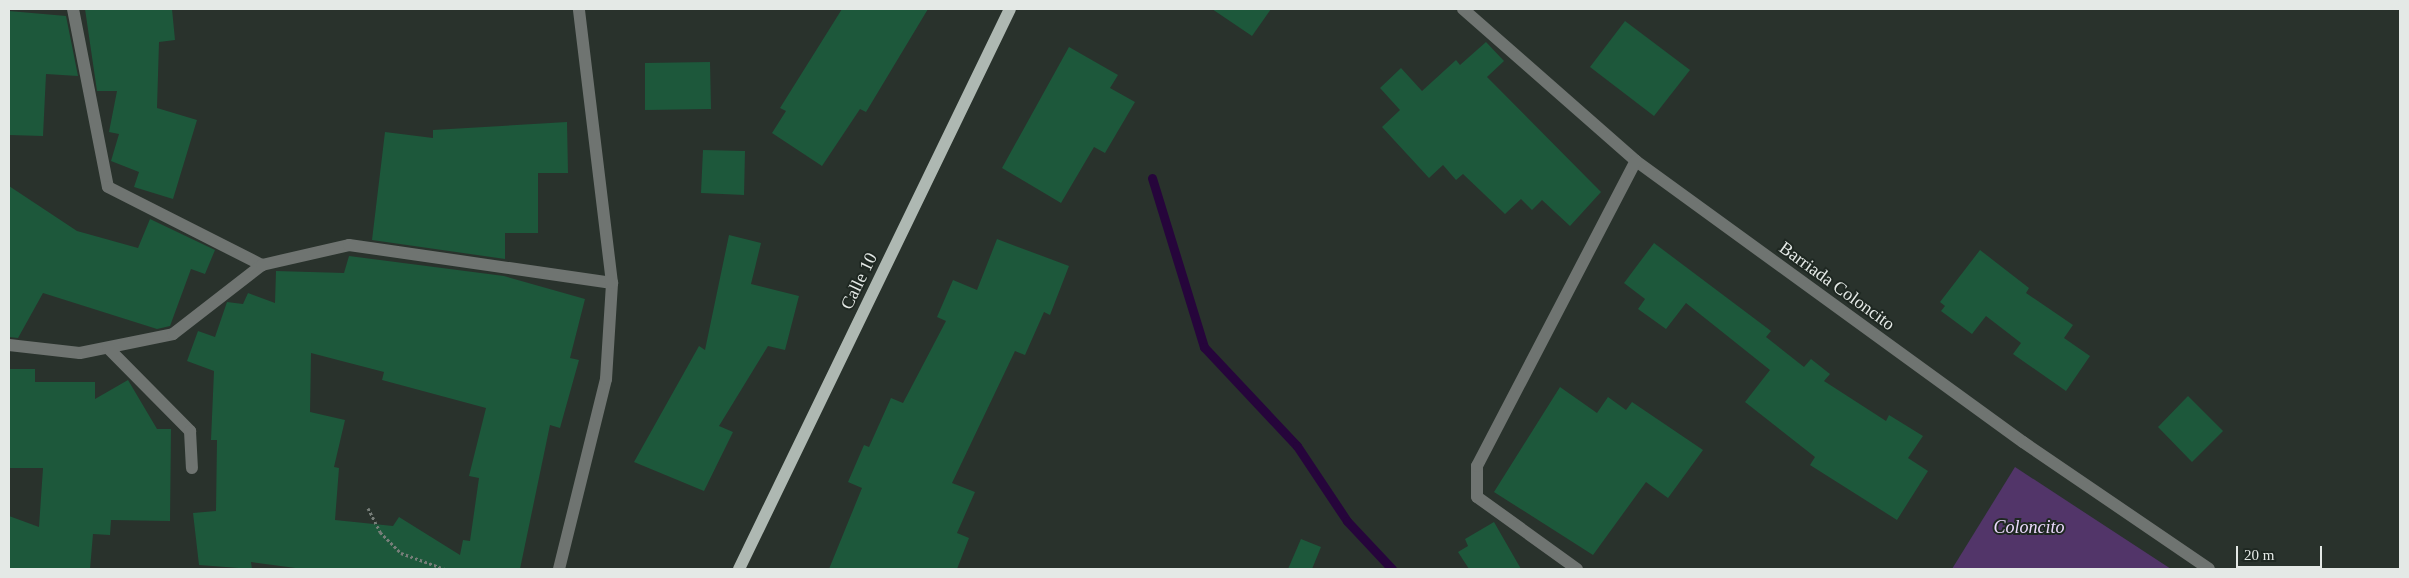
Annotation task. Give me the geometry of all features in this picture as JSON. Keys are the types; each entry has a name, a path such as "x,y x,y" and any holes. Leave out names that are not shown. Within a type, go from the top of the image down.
{"main road":[{"name":"Calle 10","path":"739,569 1010,9"}],"street":[{"path":"73,9 108,187 262,265"},
{"path":"559,569 606,379 612,283 579,9"},
{"name":"Barriada Coloncito","path":"1463,9 1636,161 2023,442 2209,569"},
{"path":"1576,569 1477,497 1477,466 1636,161"},
{"path":"9,345 80,353 173,334 262,265 349,245 612,283"},
{"path":"108,348 190,431 192,468"}],"path":[{"path":"368,508 380,532 401,552 445,569"}],"green space":[{"name":"Coloncito","path":"2015,467 2171,569 1952,569"}],"building":[{"path":"85,9 172,9 175,40 159,42 157,108 197,120 173,199 134,187 139,172 111,161 119,134 109,132 117,91 97,91"},
{"path":"842,9 928,9 866,112 860,109 822,166 772,133 786,111 780,108"},
{"path":"1212,9 1271,9 1252,36"},
{"path":"9,11 66,16 78,76 46,74 43,136 9,135"},
{"path":"1625,21 1690,70 1654,116 1590,67"},
{"path":"1486,42 1504,61 1487,77 1601,192 1570,226 1542,200 1532,210 1521,199 1505,214 1463,174 1456,180 1443,165 1429,178 1382,127 1400,110 1380,88 1401,68 1422,91 1456,60 1460,65"},
{"path":"1069,47 1118,75 1110,88 1135,102 1105,153 1094,147 1061,203 1002,168"},
{"path":"710,62 711,109 645,110 645,63"},
{"path":"567,122 568,173 538,173 538,233 505,233 505,259 372,240 385,132 433,138 433,130"},
{"path":"703,150 745,151 744,195 701,193"},
{"path":"9,186 77,231 138,248 150,219 215,250 205,274 191,269 170,326 157,329 43,293 18,338 9,337"},
{"path":"729,235 761,243 751,284 799,296 785,350 768,346 719,426 733,432 704,491 634,462 699,346 705,350"},
{"path":"997,239 1069,266 1050,315 1044,312 1025,355 1015,351 952,483 975,492 957,533 969,538 957,569 829,569 862,488 848,482 864,445 869,447 891,398 903,403 946,321 937,317 953,280 977,290"},
{"path":"1654,243 1771,331 1766,337 1804,367 1811,359 1830,374 1824,381 1886,421 1889,415 1923,436 1908,458 1928,471 1897,520 1810,465 1815,457 1745,402 1770,370 1686,303 1666,329 1638,309 1645,299 1624,283"},
{"path":"1980,250 2029,288 2026,293 2073,325 2064,338 2090,356 2066,391 2013,354 2021,343 1986,316 1972,334 1941,311 1945,306 1940,302"},
{"path":"349,256 504,276 585,299 570,358 579,360 560,428 550,425 520,569 303,569 251,562 252,569 199,565 193,513 216,511 217,440 211,440 214,371 187,361 198,331 215,337 227,302 243,304 248,293 275,303 276,271 344,273","holes":["311,353 384,372 382,380 486,408 469,476 479,478 470,541 463,540 460,555 399,517 393,526 335,520 339,468 334,467 345,420 310,412"]},
{"path":"9,369 35,369 35,382 95,382 95,399 128,380 157,429 171,429 170,521 111,520 110,535 93,534 90,569 9,569 9,516 39,527 43,468 9,468"},
{"path":"1560,387 1597,413 1608,397 1626,410 1632,402 1703,450 1668,498 1646,482 1593,555 1494,492"},
{"path":"2188,396 2223,431 2192,462 2158,427"},
{"path":"1494,522 1521,569 1469,569 1458,552 1468,546 1465,539"},
{"path":"1301,539 1321,547 1312,569 1288,569"}],"waterway":[{"path":"1152,178 1204,347 1297,446 1347,521 1392,569"}]}
